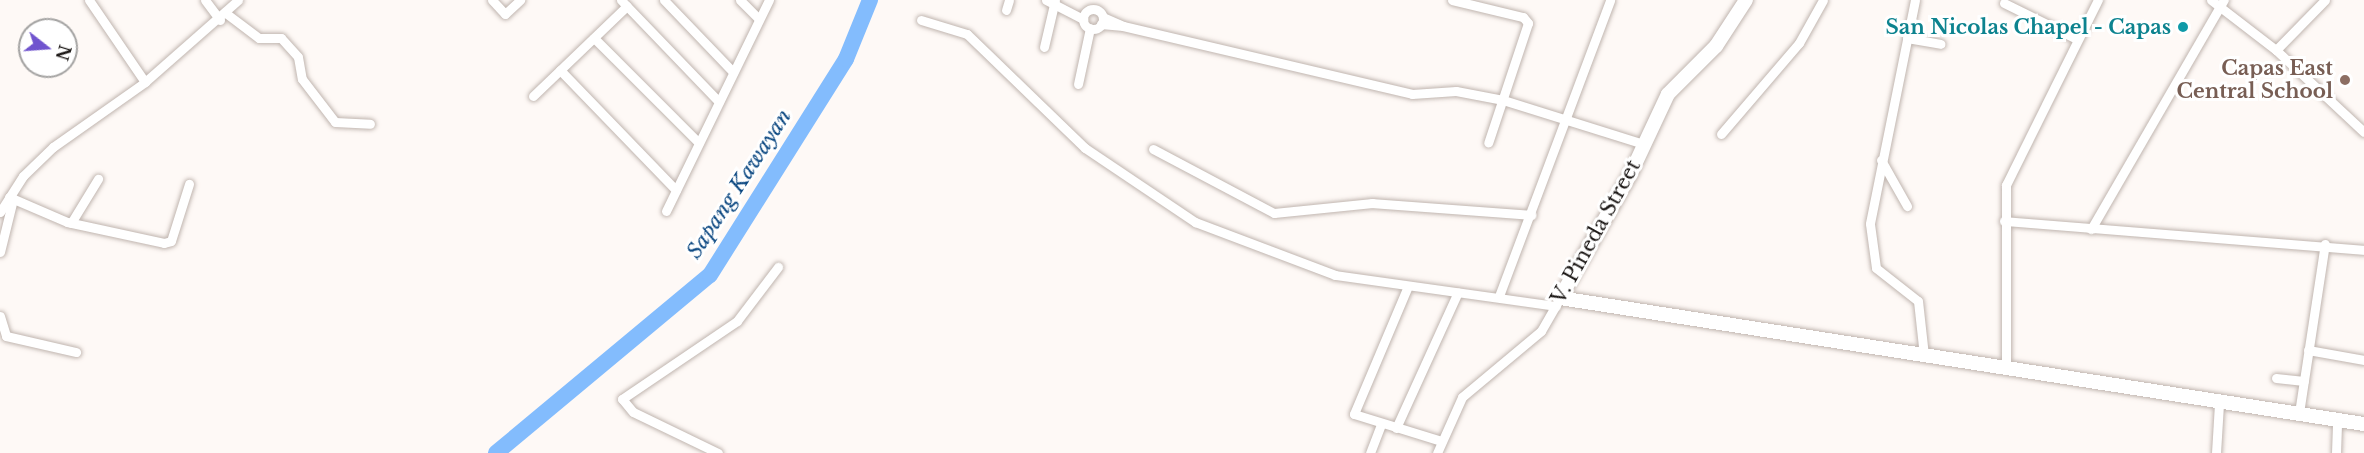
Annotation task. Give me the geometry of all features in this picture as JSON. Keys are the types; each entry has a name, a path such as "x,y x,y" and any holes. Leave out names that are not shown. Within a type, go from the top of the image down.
{"street":[{"path":"89,0 145,82"},
{"path":"205,0 224,17 259,38 281,38 298,57 302,79 335,122 370,124"},
{"path":"0,212 52,147 145,82 224,17 238,0"},
{"path":"492,0 506,14 520,0"},
{"path":"664,0 733,72"},
{"path":"740,0 759,19"},
{"path":"666,211 769,0"},
{"path":"1006,10 1009,0"},
{"path":"1046,0 1083,18 1090,28"},
{"path":"1452,0 1523,17 1528,23 1488,143"},
{"path":"1499,296 1569,120 1610,0"},
{"name":"V. Pineda Street","path":"1437,453 1462,397 1541,331 1668,94 1716,46 1746,0"},
{"path":"1721,134 1799,43 1823,0"},
{"path":"1915,0 1881,160 1870,224 1874,263 1914,293 1924,355"},
{"path":"2006,368 2004,221 2010,170 2098,0"},
{"path":"2276,50 2325,0"},
{"path":"2091,230 2218,2 2276,50 2364,132"},
{"path":"533,96 594,38 624,3 719,102"},
{"path":"2004,3 2077,39"},
{"path":"1044,47 1054,4"},
{"path":"1083,18 1095,4 1102,20"},
{"path":"921,20 967,34 1085,148 1195,222 1321,272 1408,286 1558,302 1924,355 2219,404 2299,413 2364,424"},
{"path":"1078,84 1090,28 1102,20 1412,94 1456,91 1503,100 1643,144"},
{"path":"594,38 699,143"},
{"path":"1907,38 1940,44"},
{"path":"560,70 676,190"},
{"path":"1153,149 1274,213 1383,204 1532,215"},
{"path":"1881,160 1907,206"},
{"path":"71,223 98,179"},
{"path":"11,198 71,223 169,242 189,184"},
{"path":"0,252 11,198"},
{"path":"2004,221 2091,230 2325,244 2364,250"},
{"path":"2299,413 2325,244"},
{"path":"718,453 633,412 622,399 737,321 778,267"},
{"path":"1408,286 1354,409 1354,414 1441,441"},
{"path":"1396,428 1458,292"},
{"path":"0,316 6,336 76,352"},
{"path":"2308,350 2364,360"},
{"path":"2276,378 2304,381"},
{"path":"2216,453 2219,404"},
{"path":"2336,453 2337,420"},
{"path":"1370,453 1381,424"}],"waterway":[{"name":"Sapang Kawayan","path":"496,453 710,275 846,59 870,0"}],"place":[{"name":"San Nicolas Chapel - Capas","path":"2183,27"},
{"name":"Capas East Central School","path":"2345,80"}]}
